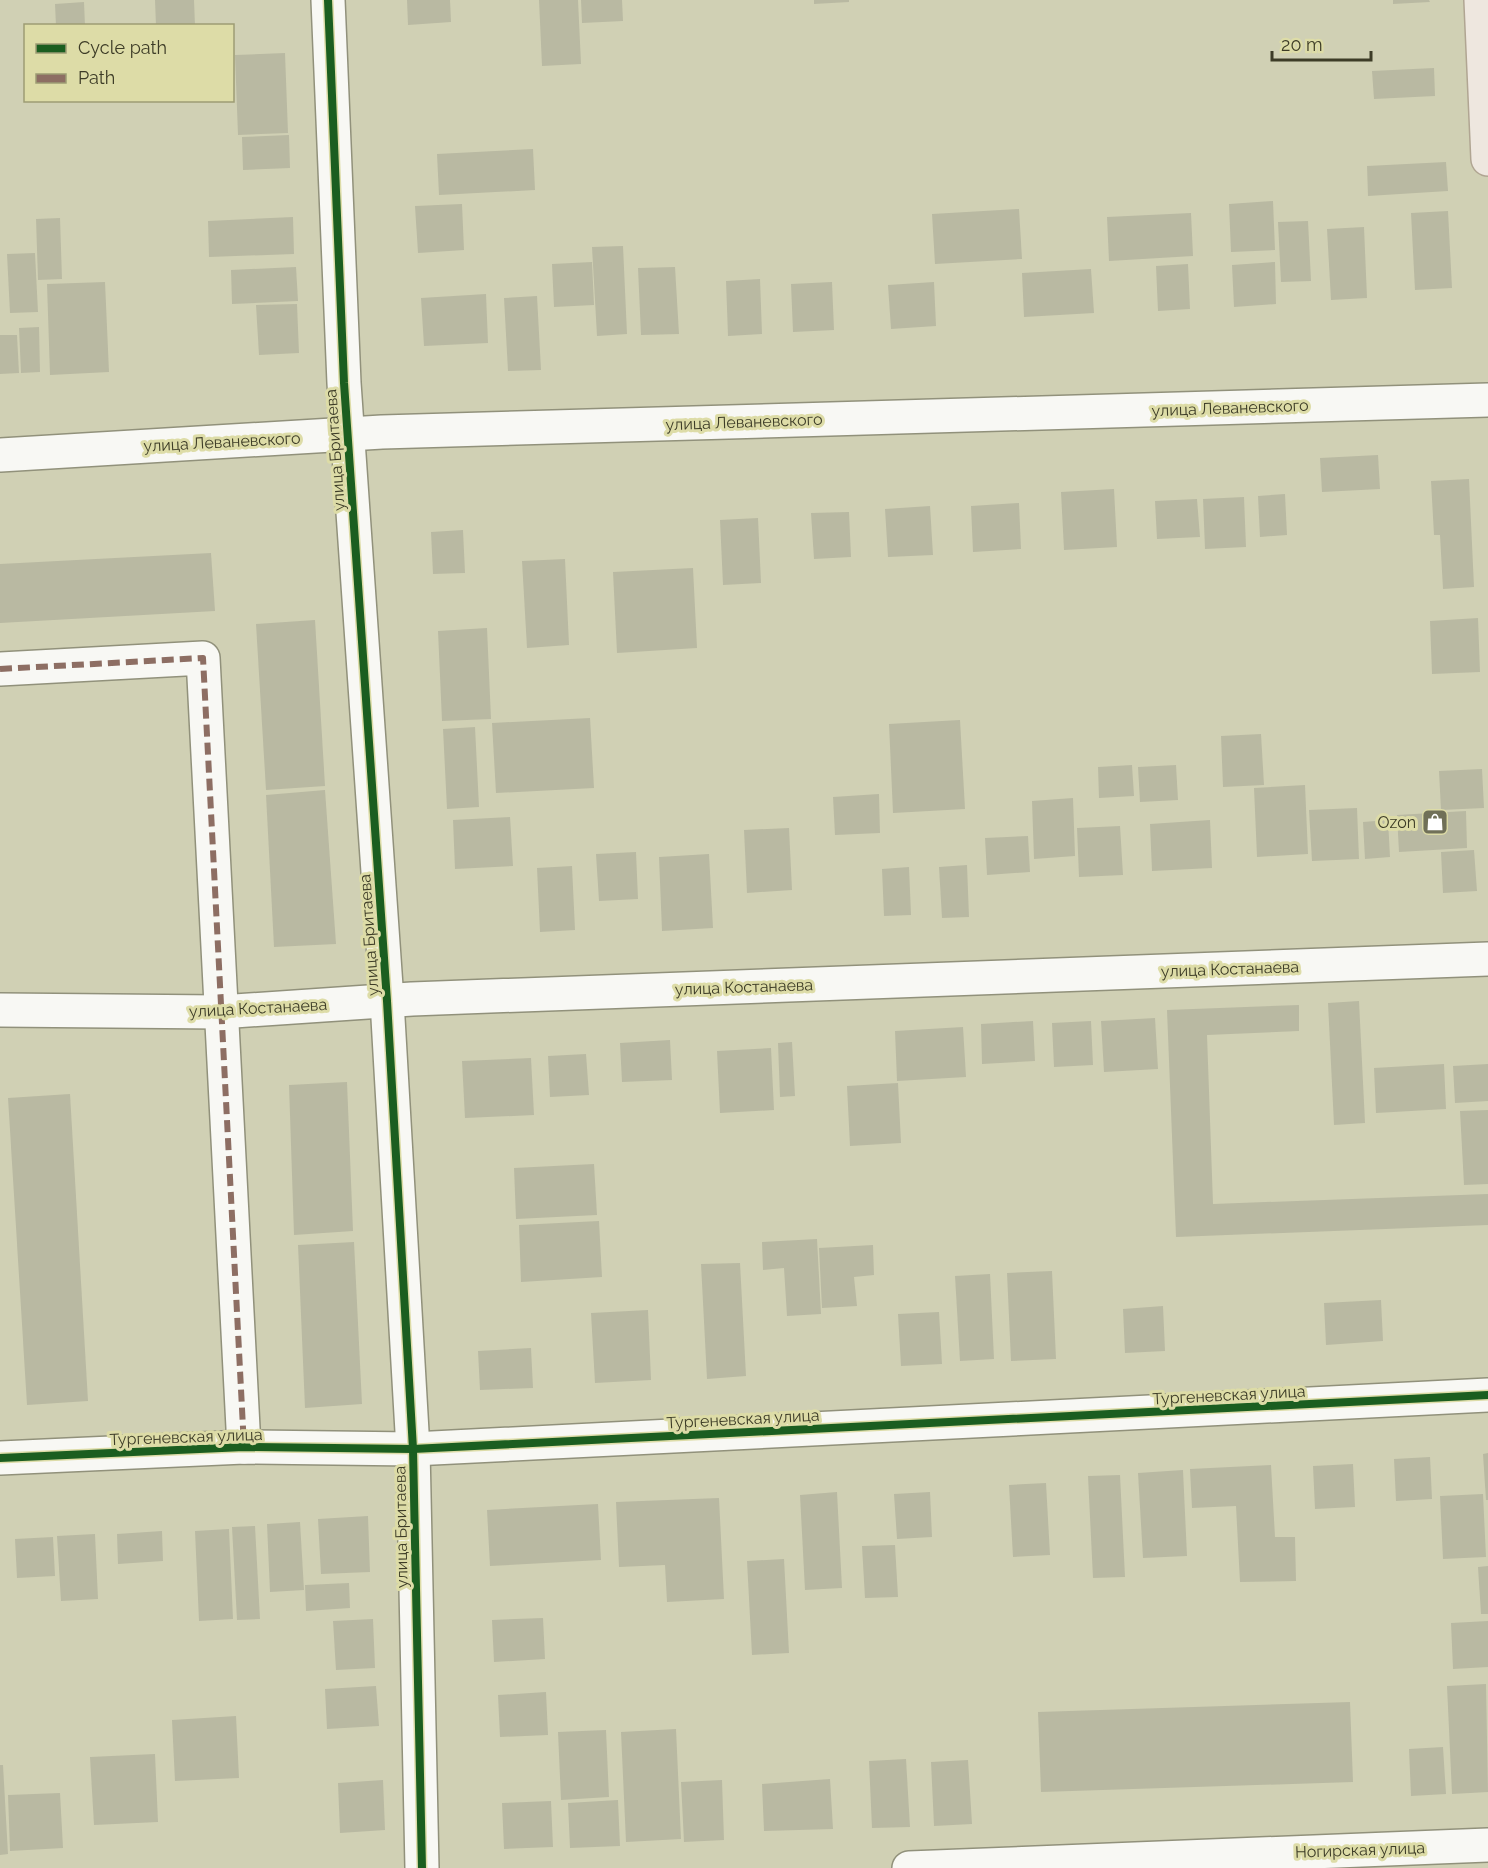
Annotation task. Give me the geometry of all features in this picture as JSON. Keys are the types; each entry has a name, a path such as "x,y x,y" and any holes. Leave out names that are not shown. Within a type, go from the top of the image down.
{"main road":[{"path":"1481,0 1488,159"}],"street":[{"name":"улица Бритаева","path":"328,0 343,371 387,1001 413,1449 423,1868"},
{"name":"улица Леваневского","path":"0,455 348,435 1488,400"},
{"path":"0,669 202,658 244,1447"},
{"name":"улица Костанаева","path":"0,1010 220,1012 387,1001 1488,959"},
{"name":"Тургеневская улица","path":"0,1458 244,1447 413,1449 1488,1395"},
{"name":"Ногирская улица","path":"909,1868 1488,1845"}],"building":[{"path":"155,0 194,0 195,24 156,24"},
{"path":"407,0 450,0 451,22 408,25"},
{"path":"539,0 578,0 581,64 542,66"},
{"path":"581,0 622,0 623,21 582,23"},
{"path":"814,0 849,0 849,2 814,4"},
{"path":"1393,0 1429,0 1430,2 1393,4"},
{"path":"84,2 85,24 56,24 55,4"},
{"path":"285,53 288,133 238,135 235,55"},
{"path":"1434,68 1435,96 1374,99 1372,71"},
{"path":"289,135 290,168 243,170 242,137"},
{"path":"533,149 535,190 439,195 437,154"},
{"path":"1446,162 1448,191 1368,196 1367,166"},
{"path":"1273,201 1275,250 1231,252 1229,204"},
{"path":"462,204 464,250 418,253 415,206"},
{"path":"1019,209 1022,259 935,264 932,214"},
{"path":"1448,211 1452,288 1415,290 1411,213"},
{"path":"1191,213 1193,256 1109,261 1107,217"},
{"path":"293,217 294,254 209,257 208,221"},
{"path":"60,218 62,279 38,280 36,219"},
{"path":"1308,221 1311,281 1281,282 1278,222"},
{"path":"1364,227 1367,298 1331,300 1327,229"},
{"path":"623,246 627,334 597,336 592,247"},
{"path":"35,253 38,312 10,313 7,254"},
{"path":"592,262 594,305 554,307 552,264"},
{"path":"1275,262 1276,304 1234,307 1232,265"},
{"path":"1188,264 1190,309 1158,311 1156,266"},
{"path":"296,267 298,301 232,304 231,270"},
{"path":"675,267 679,334 641,335 638,268"},
{"path":"1091,269 1094,313 1024,317 1022,273"},
{"path":"760,279 762,334 728,336 726,281"},
{"path":"105,282 109,372 50,375 47,284"},
{"path":"832,282 834,330 793,332 791,284"},
{"path":"934,282 936,326 891,329 888,285"},
{"path":"486,294 488,343 424,346 421,298"},
{"path":"537,296 541,370 508,371 504,298"},
{"path":"297,304 299,353 259,355 256,305"},
{"path":"39,327 40,372 21,373 19,328"},
{"path":"0,335 17,335 19,373 0,374"},
{"path":"1378,455 1380,489 1322,492 1320,458"},
{"path":"1469,479 1474,587 1443,589 1440,535 1434,535 1431,481"},
{"path":"1114,489 1117,547 1064,550 1061,492"},
{"path":"1285,494 1287,535 1260,537 1258,496"},
{"path":"1244,497 1246,547 1205,549 1203,499"},
{"path":"1197,499 1200,537 1157,539 1155,501"},
{"path":"1019,503 1021,549 973,552 971,506"},
{"path":"930,506 933,555 888,557 885,509"},
{"path":"849,512 851,557 814,559 811,513"},
{"path":"758,518 761,583 723,585 720,520"},
{"path":"463,530 465,573 433,574 431,532"},
{"path":"211,553 215,611 0,623 0,564"},
{"path":"565,559 569,645 527,648 522,561"},
{"path":"693,568 697,648 617,653 613,572"},
{"path":"1478,618 1480,672 1432,674 1430,621"},
{"path":"315,620 325,786 266,790 256,624"},
{"path":"487,628 491,719 442,721 438,631"},
{"path":"590,718 594,788 496,793 492,723"},
{"path":"960,720 965,809 893,813 889,724"},
{"path":"475,727 479,807 447,809 443,729"},
{"path":"1261,734 1264,785 1223,787 1221,736"},
{"path":"1132,765 1134,796 1099,798 1098,767"},
{"path":"1176,765 1178,800 1140,802 1138,767"},
{"path":"1482,769 1484,808 1441,810 1439,771"},
{"path":"1305,785 1308,854 1257,857 1254,788"},
{"path":"325,790 336,944 274,947 266,795"},
{"path":"879,794 880,833 835,835 833,797"},
{"path":"1073,798 1075,856 1034,859 1032,801"},
{"path":"1357,808 1359,859 1312,861 1309,810"},
{"path":"1466,811 1467,848 1399,852 1397,815"},
{"path":"510,817 513,866 455,869 453,820"},
{"path":"1210,820 1212,868 1152,871 1150,824"},
{"path":"1388,820 1390,857 1365,859 1363,822"},
{"path":"1120,826 1123,875 1079,877 1077,828"},
{"path":"789,828 792,890 747,893 744,830"},
{"path":"1028,836 1030,872 987,875 985,838"},
{"path":"1474,850 1477,891 1443,893 1441,852"},
{"path":"636,852 638,899 599,901 596,854"},
{"path":"709,854 713,928 662,931 659,857"},
{"path":"967,865 969,917 942,918 939,867"},
{"path":"572,866 575,930 540,932 537,868"},
{"path":"909,867 911,915 884,916 882,869"},
{"path":"1359,1001 1365,1123 1334,1125 1328,1003"},
{"path":"1299,1005 1299,1031 1207,1035 1213,1204 1488,1194 1488,1225 1176,1237 1167,1010"},
{"path":"1155,1018 1158,1069 1104,1072 1101,1021"},
{"path":"1033,1021 1035,1061 982,1064 981,1024"},
{"path":"1091,1021 1093,1065 1054,1067 1052,1023"},
{"path":"963,1027 966,1077 897,1081 895,1031"},
{"path":"670,1040 672,1080 622,1082 620,1043"},
{"path":"792,1042 795,1096 780,1097 778,1043"},
{"path":"771,1048 774,1110 720,1113 717,1051"},
{"path":"586,1054 589,1095 550,1097 548,1056"},
{"path":"531,1058 534,1115 465,1118 462,1061"},
{"path":"1444,1064 1446,1109 1376,1113 1374,1068"},
{"path":"1488,1064 1488,1101 1455,1103 1453,1066"},
{"path":"347,1082 353,1231 294,1235 289,1085"},
{"path":"898,1083 901,1143 850,1146 847,1086"},
{"path":"70,1094 88,1401 27,1405 8,1098"},
{"path":"1488,1110 1488,1184 1464,1185 1460,1111"},
{"path":"594,1164 597,1215 516,1219 514,1168"},
{"path":"599,1221 602,1277 521,1282 519,1225"},
{"path":"817,1239 821,1314 787,1316 784,1268 763,1270 762,1242"},
{"path":"354,1242 362,1404 305,1408 298,1245"},
{"path":"873,1245 874,1275 854,1277 857,1306 822,1308 819,1248"},
{"path":"740,1263 746,1376 707,1379 701,1264"},
{"path":"1052,1271 1056,1359 1011,1361 1007,1273"},
{"path":"990,1274 994,1359 960,1361 955,1276"},
{"path":"1381,1300 1383,1341 1326,1345 1324,1303"},
{"path":"1163,1306 1165,1351 1125,1353 1123,1309"},
{"path":"648,1310 651,1380 595,1383 591,1313"},
{"path":"939,1312 942,1364 901,1366 898,1314"},
{"path":"531,1348 533,1388 480,1390 478,1351"},
{"path":"1488,1453 1488,1500 1486,1500 1483,1454"},
{"path":"1430,1457 1432,1499 1396,1501 1394,1459"},
{"path":"1353,1464 1355,1507 1315,1509 1313,1466"},
{"path":"1271,1465 1275,1537 1295,1537 1296,1581 1240,1582 1236,1506 1192,1508 1190,1469"},
{"path":"1183,1470 1187,1556 1143,1558 1138,1473"},
{"path":"1120,1475 1125,1577 1093,1578 1088,1476"},
{"path":"1046,1483 1050,1555 1013,1557 1009,1485"},
{"path":"837,1492 842,1588 805,1590 800,1495"},
{"path":"930,1492 932,1537 897,1539 894,1494"},
{"path":"1483,1494 1486,1557 1443,1559 1440,1496"},
{"path":"719,1498 724,1599 667,1602 665,1565 619,1567 616,1502"},
{"path":"598,1504 601,1560 490,1566 487,1510"},
{"path":"368,1516 370,1572 321,1574 318,1519"},
{"path":"300,1522 304,1590 270,1592 267,1524"},
{"path":"255,1526 260,1619 237,1620 232,1527"},
{"path":"229,1529 233,1619 199,1621 195,1531"},
{"path":"162,1531 163,1561 118,1564 117,1534"},
{"path":"95,1534 98,1599 61,1601 57,1536"},
{"path":"53,1537 55,1576 17,1578 15,1539"},
{"path":"895,1545 898,1597 865,1598 862,1546"},
{"path":"784,1559 789,1653 752,1655 747,1561"},
{"path":"1488,1566 1488,1614 1481,1614 1478,1567"},
{"path":"349,1583 350,1608 306,1611 305,1585"},
{"path":"543,1618 545,1659 494,1662 492,1620"},
{"path":"373,1619 375,1668 336,1670 333,1621"},
{"path":"1488,1621 1488,1667 1453,1669 1451,1623"},
{"path":"1486,1684 1488,1792 1452,1794 1447,1686"},
{"path":"376,1686 379,1726 327,1729 325,1689"},
{"path":"546,1692 548,1735 500,1737 498,1695"},
{"path":"1350,1702 1353,1782 1041,1792 1038,1712"},
{"path":"236,1716 239,1778 175,1781 172,1720"},
{"path":"676,1729 681,1839 626,1842 621,1732"},
{"path":"606,1730 609,1797 561,1800 558,1732"},
{"path":"1443,1747 1446,1794 1411,1796 1409,1749"},
{"path":"155,1754 158,1822 94,1825 90,1757"},
{"path":"906,1759 910,1827 872,1828 869,1761"},
{"path":"968,1760 972,1824 934,1826 931,1762"},
{"path":"0,1765 3,1765 8,1854 0,1855"},
{"path":"830,1779 833,1829 764,1831 762,1784"},
{"path":"383,1780 385,1830 340,1833 338,1783"},
{"path":"722,1780 724,1840 684,1842 681,1782"},
{"path":"60,1793 63,1848 10,1851 8,1795"},
{"path":"618,1800 620,1846 570,1848 568,1803"},
{"path":"551,1801 553,1847 504,1849 502,1803"}],"marked path":[{"path":"0,669 203,658 244,1447"}],"cycle path":[{"path":"328,0 344,383 387,1001 413,1449 422,1868"},
{"path":"0,1458 244,1447 413,1449 1488,1395"}],"place":[{"name":"Ozon","path":"1435,822"}]}
